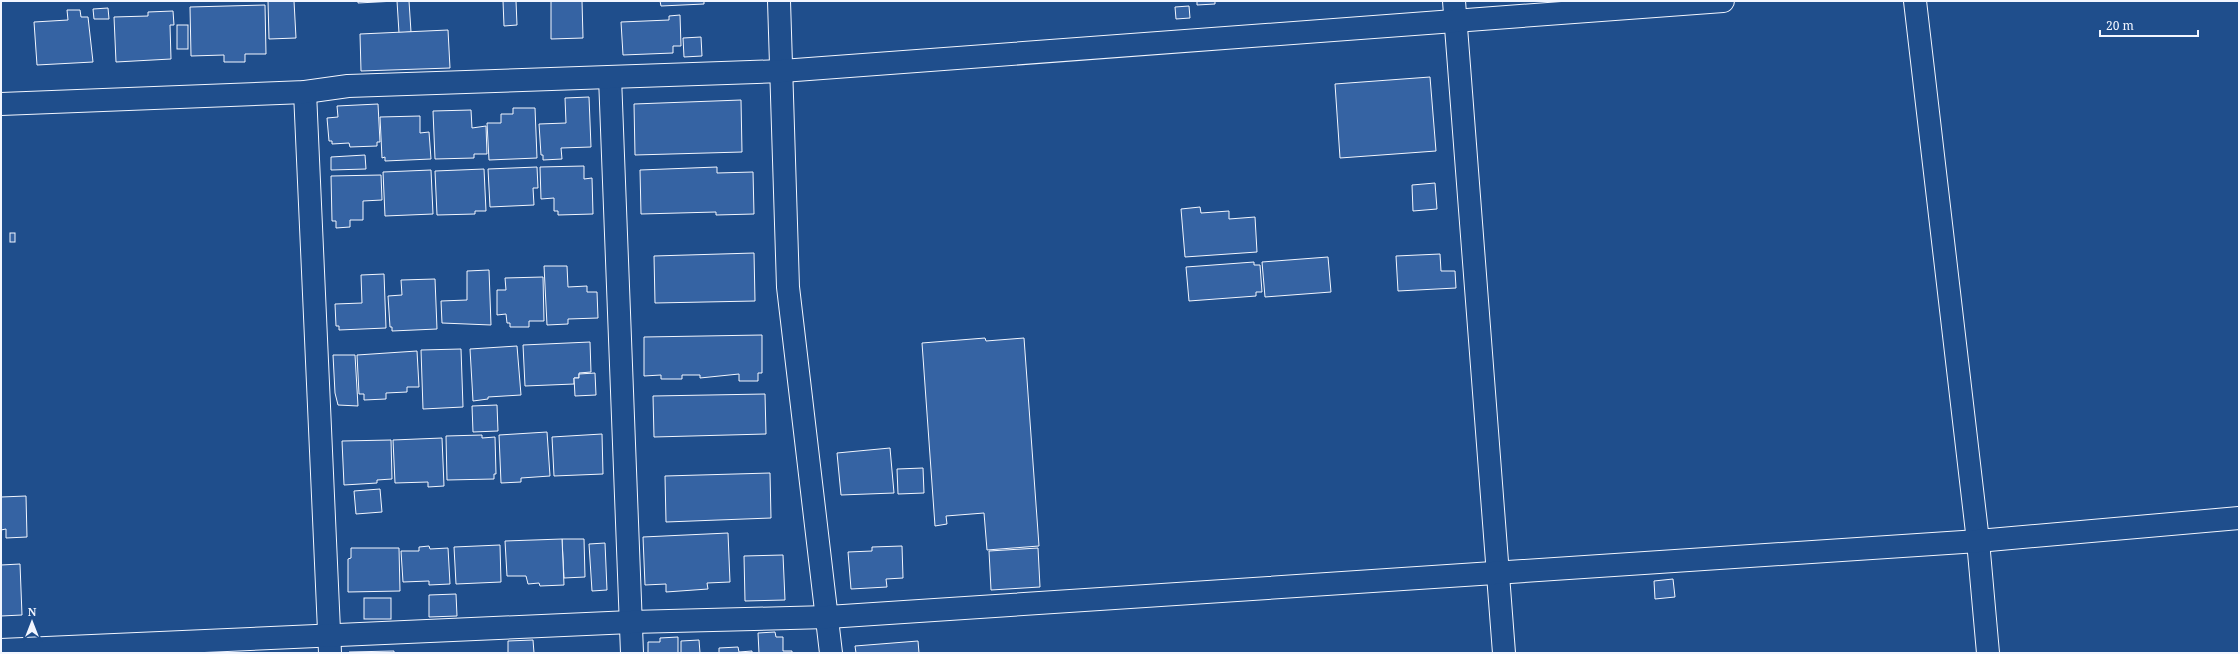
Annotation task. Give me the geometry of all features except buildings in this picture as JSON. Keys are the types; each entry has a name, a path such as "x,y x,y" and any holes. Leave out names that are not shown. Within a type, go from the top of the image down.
{"street":[{"path":"779,1 788,287 828,617 831,653"},
{"path":"1,104 305,92 348,86 782,71 1454,11 1723,1"},
{"path":"1915,1 1978,541 1988,653"},
{"path":"1454,11 1504,653"},
{"path":"610,77 632,653"},
{"path":"305,92 330,645"},
{"path":"1,650 330,645 631,622 828,617 1498,571 1978,541 2239,518"}]}
